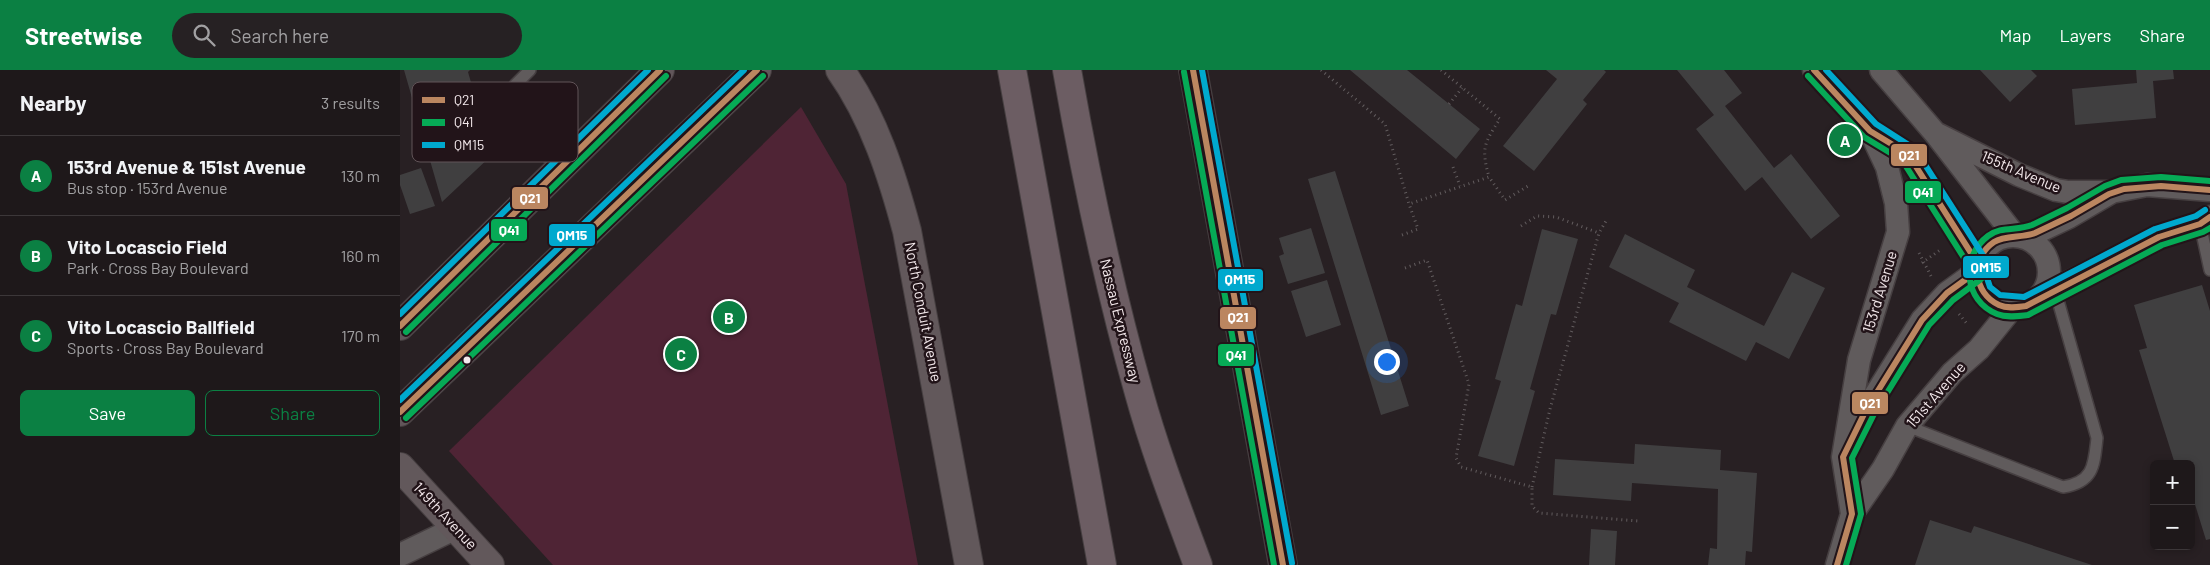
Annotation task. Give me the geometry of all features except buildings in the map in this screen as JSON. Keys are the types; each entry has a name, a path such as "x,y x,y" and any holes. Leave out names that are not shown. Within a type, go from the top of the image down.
{"highway":[{"path":"1012,70 1102,565"},
{"name":"Nassau Expressway","path":"1067,70 1086,168 1122,329 1139,394 1198,565"}],"main road":[{"path":"578,151 660,70"},
{"path":"400,412 757,70"},
{"path":"400,326 567,162"}],"street":[{"name":"North Conduit Avenue","path":"840,70 876,134 897,193 907,231 969,565"},
{"path":"1193,70 1283,565"},
{"name":"153rd Avenue","path":"1814,70 1870,131 1908,154 1977,268"},
{"path":"1881,70 2020,237"},
{"name":"153rd Avenue","path":"1843,457 1859,360 1898,232 1896,203 1887,167 1870,131"},
{"name":"155th Avenue","path":"1935,133 2020,175 2056,190 2068,192 2111,192 2147,186 2210,190"},
{"name":"155th Avenue","path":"2020,237 2069,217 2111,192"},
{"path":"1977,268 1980,287 1988,297 1999,305 2012,308 2026,306 2159,237 2205,220"},
{"path":"1843,457 1866,410 1922,320 1947,293 1977,268 1987,247 1996,240 2008,236 2020,237 2033,242 2042,251 2048,263 2049,276 2045,288 2047,294"},
{"name":"151st Avenue","path":"1837,565 1852,514 1883,469 1907,426 1952,373 1979,349 2012,308"},
{"name":"151st Avenue","path":"1843,457 1852,514"},
{"name":"149th Avenue","path":"400,467 490,565"},
{"path":"400,555 456,528"}],"lane":[{"path":"518,82 530,70"},
{"path":"553,162 560,169"},
{"path":"2205,220 2210,270"},
{"path":"1907,426 2063,487 2076,485 2088,476 2094,462 2097,438 2047,294"}],"path":[{"path":"1321,70 1385,124 1418,229 1402,235"},
{"path":"1441,70 1500,119 1486,139 1483,157 1489,177 1505,200 1528,186"},
{"path":"1449,104 1462,88"},
{"path":"1453,167 1460,186"},
{"path":"1409,204 1489,177"},
{"path":"1521,226 1537,216 1556,217 1599,233"},
{"path":"1606,221 1599,233 1550,409 1532,487 1532,506 1539,513 1638,521"},
{"path":"1922,263 1943,248"},
{"path":"1405,268 1427,260 1469,384 1456,458 1461,467 1532,487"}],"shaded area":[{"path":"801,107 846,184 918,565 553,565 449,451"}],"transit line":[{"name":"QM15","path":"578,139 648,70"},
{"name":"Q21","path":"578,151 660,70"},
{"name":"QM15","path":"400,400 744,70"},
{"name":"Q21","path":"400,412 757,70"},
{"name":"Q21","path":"1193,70 1283,565"},
{"name":"QM15","path":"1202,70 1292,563"},
{"name":"Q21","path":"1814,70 1870,131 1908,154 1978,264"},
{"name":"QM15","path":"1826,70 1876,124 1915,149 1986,260 1986,275 1990,287 2000,295 2024,297 2155,229 2196,216 2205,210"},
{"name":"Q41","path":"1184,72 1274,565"},
{"name":"Q41","path":"406,332 666,76"},
{"name":"Q41","path":"406,418 763,76"},
{"name":"Q41","path":"1808,76 1864,137 1902,160 1971,269"},
{"name":"QM15","path":"400,314 554,162"},
{"name":"Q21","path":"400,326 567,162"},
{"name":"Q41","path":"2210,181 2161,177 2121,180 2105,186 2032,225 1993,233 1979,245 1973,255 1970,266 1972,289 1986,308 1997,314 2005,316 2028,315 2162,245 2210,228"},
{"name":"Q21","path":"2210,190 2161,186 2124,189 2109,194 2071,216 2035,233 2003,238 1994,242 1981,257 1978,266 1980,284 1990,300 1999,305 2009,307 2026,306 2159,237 2200,224 2210,217"},
{"name":"Q21","path":"1837,565 1852,514 1843,457 1866,410 1922,320 1947,293 1976,272"},
{"name":"Q41","path":"1846,565 1861,514 1852,458 1874,414 1929,325 1953,300 1981,279"}],"place":[{"name":"153rd Avenue & 151st Avenue","path":"1845,140"},
{"name":"Vito Locascio Field","path":"729,317"},
{"name":"Vito Locascio Ballfield","path":"681,354"}]}
